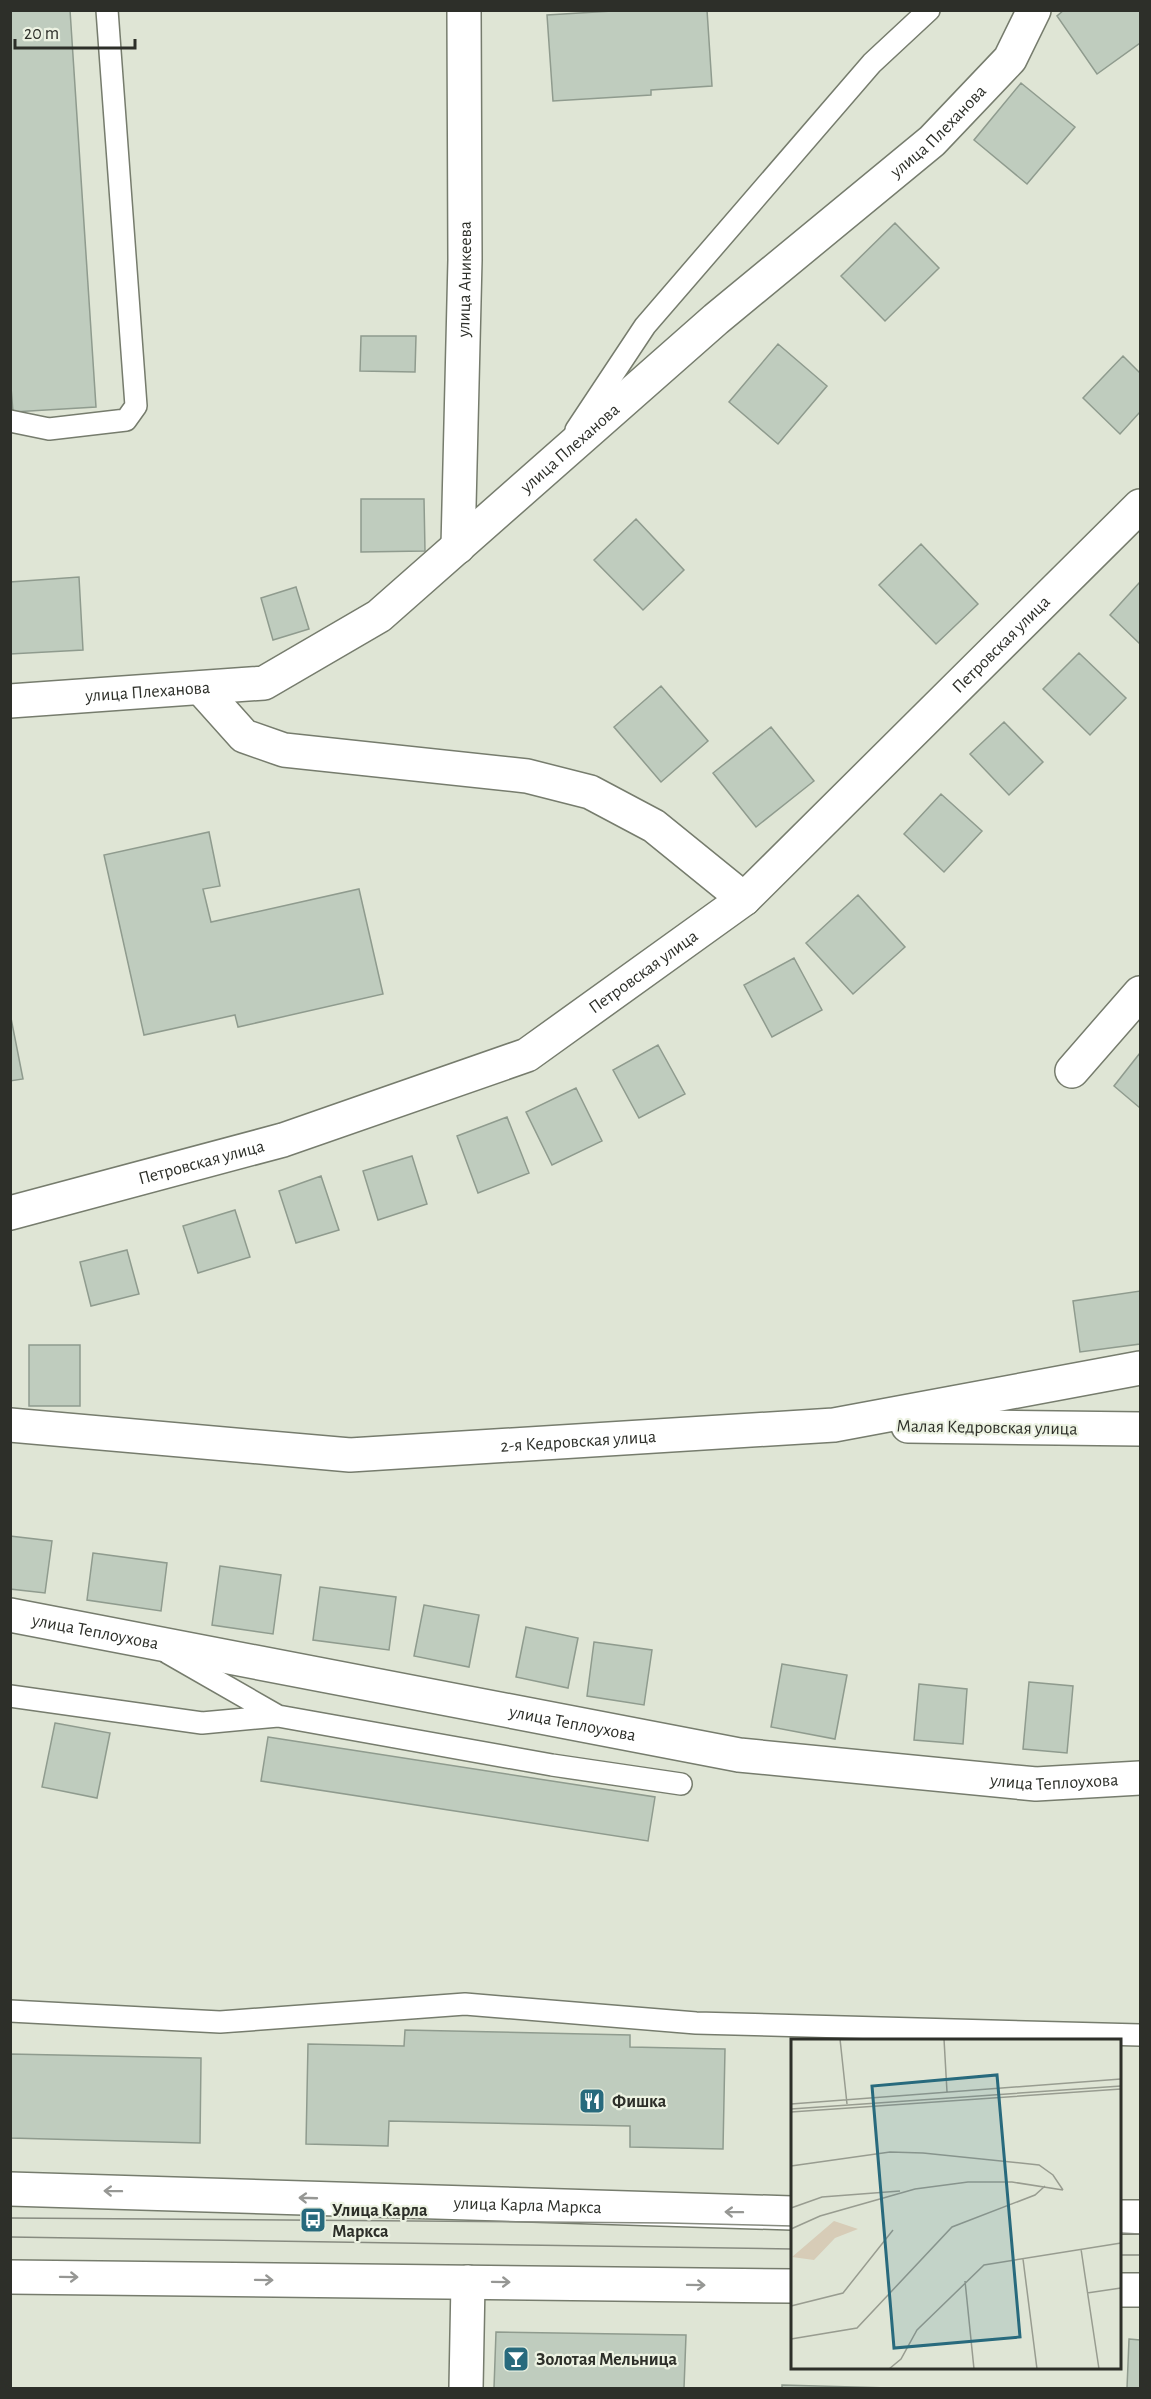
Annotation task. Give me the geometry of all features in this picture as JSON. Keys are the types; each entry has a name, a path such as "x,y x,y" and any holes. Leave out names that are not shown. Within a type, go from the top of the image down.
{"street":[{"name":"улица Аникеева","path":"458,547 465,260 464,10"},
{"name":"улица Плеханова","path":"10,701 264,683 380,616 716,320 932,141 1010,59 1034,13"},
{"name":"Петровская улица","path":"10,1213 283,1140 527,1055 744,899 1140,506"},
{"path":"201,688 244,736 284,750 528,776 590,792 654,826 744,899"},
{"path":"1072,1071 1140,993"},
{"name":"2-я Кедровская улица","path":"10,1425 350,1455 834,1425 1140,1368"},
{"name":"Малая Кедровская улица","path":"834,1425 1140,1429"},
{"name":"улица Теплоухова","path":"10,1615 739,1755 1036,1784 1140,1778"},
{"name":"улица Карла Маркса","path":"10,2189 791,2213"},
{"path":"1121,2217 1140,2217"},
{"path":"10,2277 791,2286"},
{"path":"466,2388 468,2282"},
{"path":"1121,2290 1140,2290"}],"lane":[{"path":"10,421 49,429 126,420 136,406 107,10"},
{"path":"556,460 645,326 872,63 929,10"},
{"path":"152,1644 278,1716"},
{"path":"10,1696 202,1723 278,1716 552,1766 681,1784"},
{"path":"10,2011 220,2022 465,2004 696,2023 1140,2035"}],"building":[{"path":"10,10 70,10 96,407 13,412 10,375"},
{"path":"629,10 707,10 712,86 651,90 651,95 553,101 547,15"},
{"path":"1064,10 1140,10 1140,43 1097,74 1057,16"},
{"path":"1021,83 1075,127 1027,184 974,140"},
{"path":"895,223 939,268 885,321 841,276"},
{"path":"361,336 416,336 415,372 360,371"},
{"path":"778,344 827,386 778,444 729,402"},
{"path":"1123,356 1140,373 1140,412 1120,434 1083,398"},
{"path":"361,499 424,499 425,551 361,552"},
{"path":"636,519 684,570 643,610 594,560"},
{"path":"921,544 978,604 936,644 879,585"},
{"path":"79,577 83,650 10,654 10,582"},
{"path":"1140,582 1140,644 1110,615"},
{"path":"296,587 309,629 273,640 261,598"},
{"path":"1079,653 1126,698 1090,735 1043,689"},
{"path":"661,686 708,741 661,782 614,727"},
{"path":"1004,722 1043,762 1009,795 970,754"},
{"path":"771,727 814,781 756,827 713,773"},
{"path":"941,794 982,831 944,872 904,834"},
{"path":"209,832 220,886 203,889 211,922 359,889 383,994 238,1027 235,1015 144,1035 104,855"},
{"path":"858,895 905,947 853,994 806,943"},
{"path":"794,958 822,1010 772,1037 744,985"},
{"path":"10,1013 23,1079 10,1081"},
{"path":"658,1045 685,1094 639,1118 613,1070"},
{"path":"1140,1053 1140,1108 1114,1086"},
{"path":"576,1088 602,1141 552,1165 526,1112"},
{"path":"507,1117 529,1173 478,1193 457,1136"},
{"path":"412,1156 427,1204 378,1220 363,1171"},
{"path":"321,1176 339,1230 296,1243 279,1191"},
{"path":"235,1210 250,1257 198,1273 183,1226"},
{"path":"127,1250 139,1294 91,1306 80,1262"},
{"path":"1140,1291 1140,1344 1080,1352 1073,1301"},
{"path":"29,1345 80,1345 80,1406 29,1406"},
{"path":"10,1536 52,1541 45,1593 10,1589"},
{"path":"93,1553 167,1563 161,1611 87,1600"},
{"path":"220,1566 281,1575 273,1634 212,1625"},
{"path":"320,1587 396,1597 389,1650 313,1640"},
{"path":"424,1605 479,1615 469,1667 414,1656"},
{"path":"526,1627 578,1638 568,1688 516,1677"},
{"path":"594,1642 652,1650 644,1705 587,1696"},
{"path":"782,1664 847,1675 835,1739 771,1727"},
{"path":"1029,1682 1073,1686 1067,1753 1023,1749"},
{"path":"919,1684 967,1689 963,1744 914,1740"},
{"path":"55,1723 110,1733 97,1798 42,1787"},
{"path":"268,1737 655,1797 648,1841 261,1781"},
{"path":"405,2030 630,2035 630,2047 725,2049 723,2149 630,2147 630,2126 389,2121 388,2146 306,2144 308,2044 404,2046"},
{"path":"10,2054 201,2058 200,2143 10,2138"},
{"path":"496,2332 686,2335 684,2388 494,2388"},
{"path":"1129,2339 1140,2340 1140,2388 1127,2388"},
{"path":"782,2385 890,2388 782,2388"}],"tram line":[{"path":"10,2218 791,2226"},
{"path":"1121,2233 1140,2234"},
{"path":"10,2237 791,2249"},
{"path":"1121,2255 1140,2255"}],"place":[{"name":"Фишка","path":"592,2101"},
{"name":"Улица Карла Маркса","path":"313,2220"},
{"name":"Золотая Мельница","path":"516,2359"}]}
